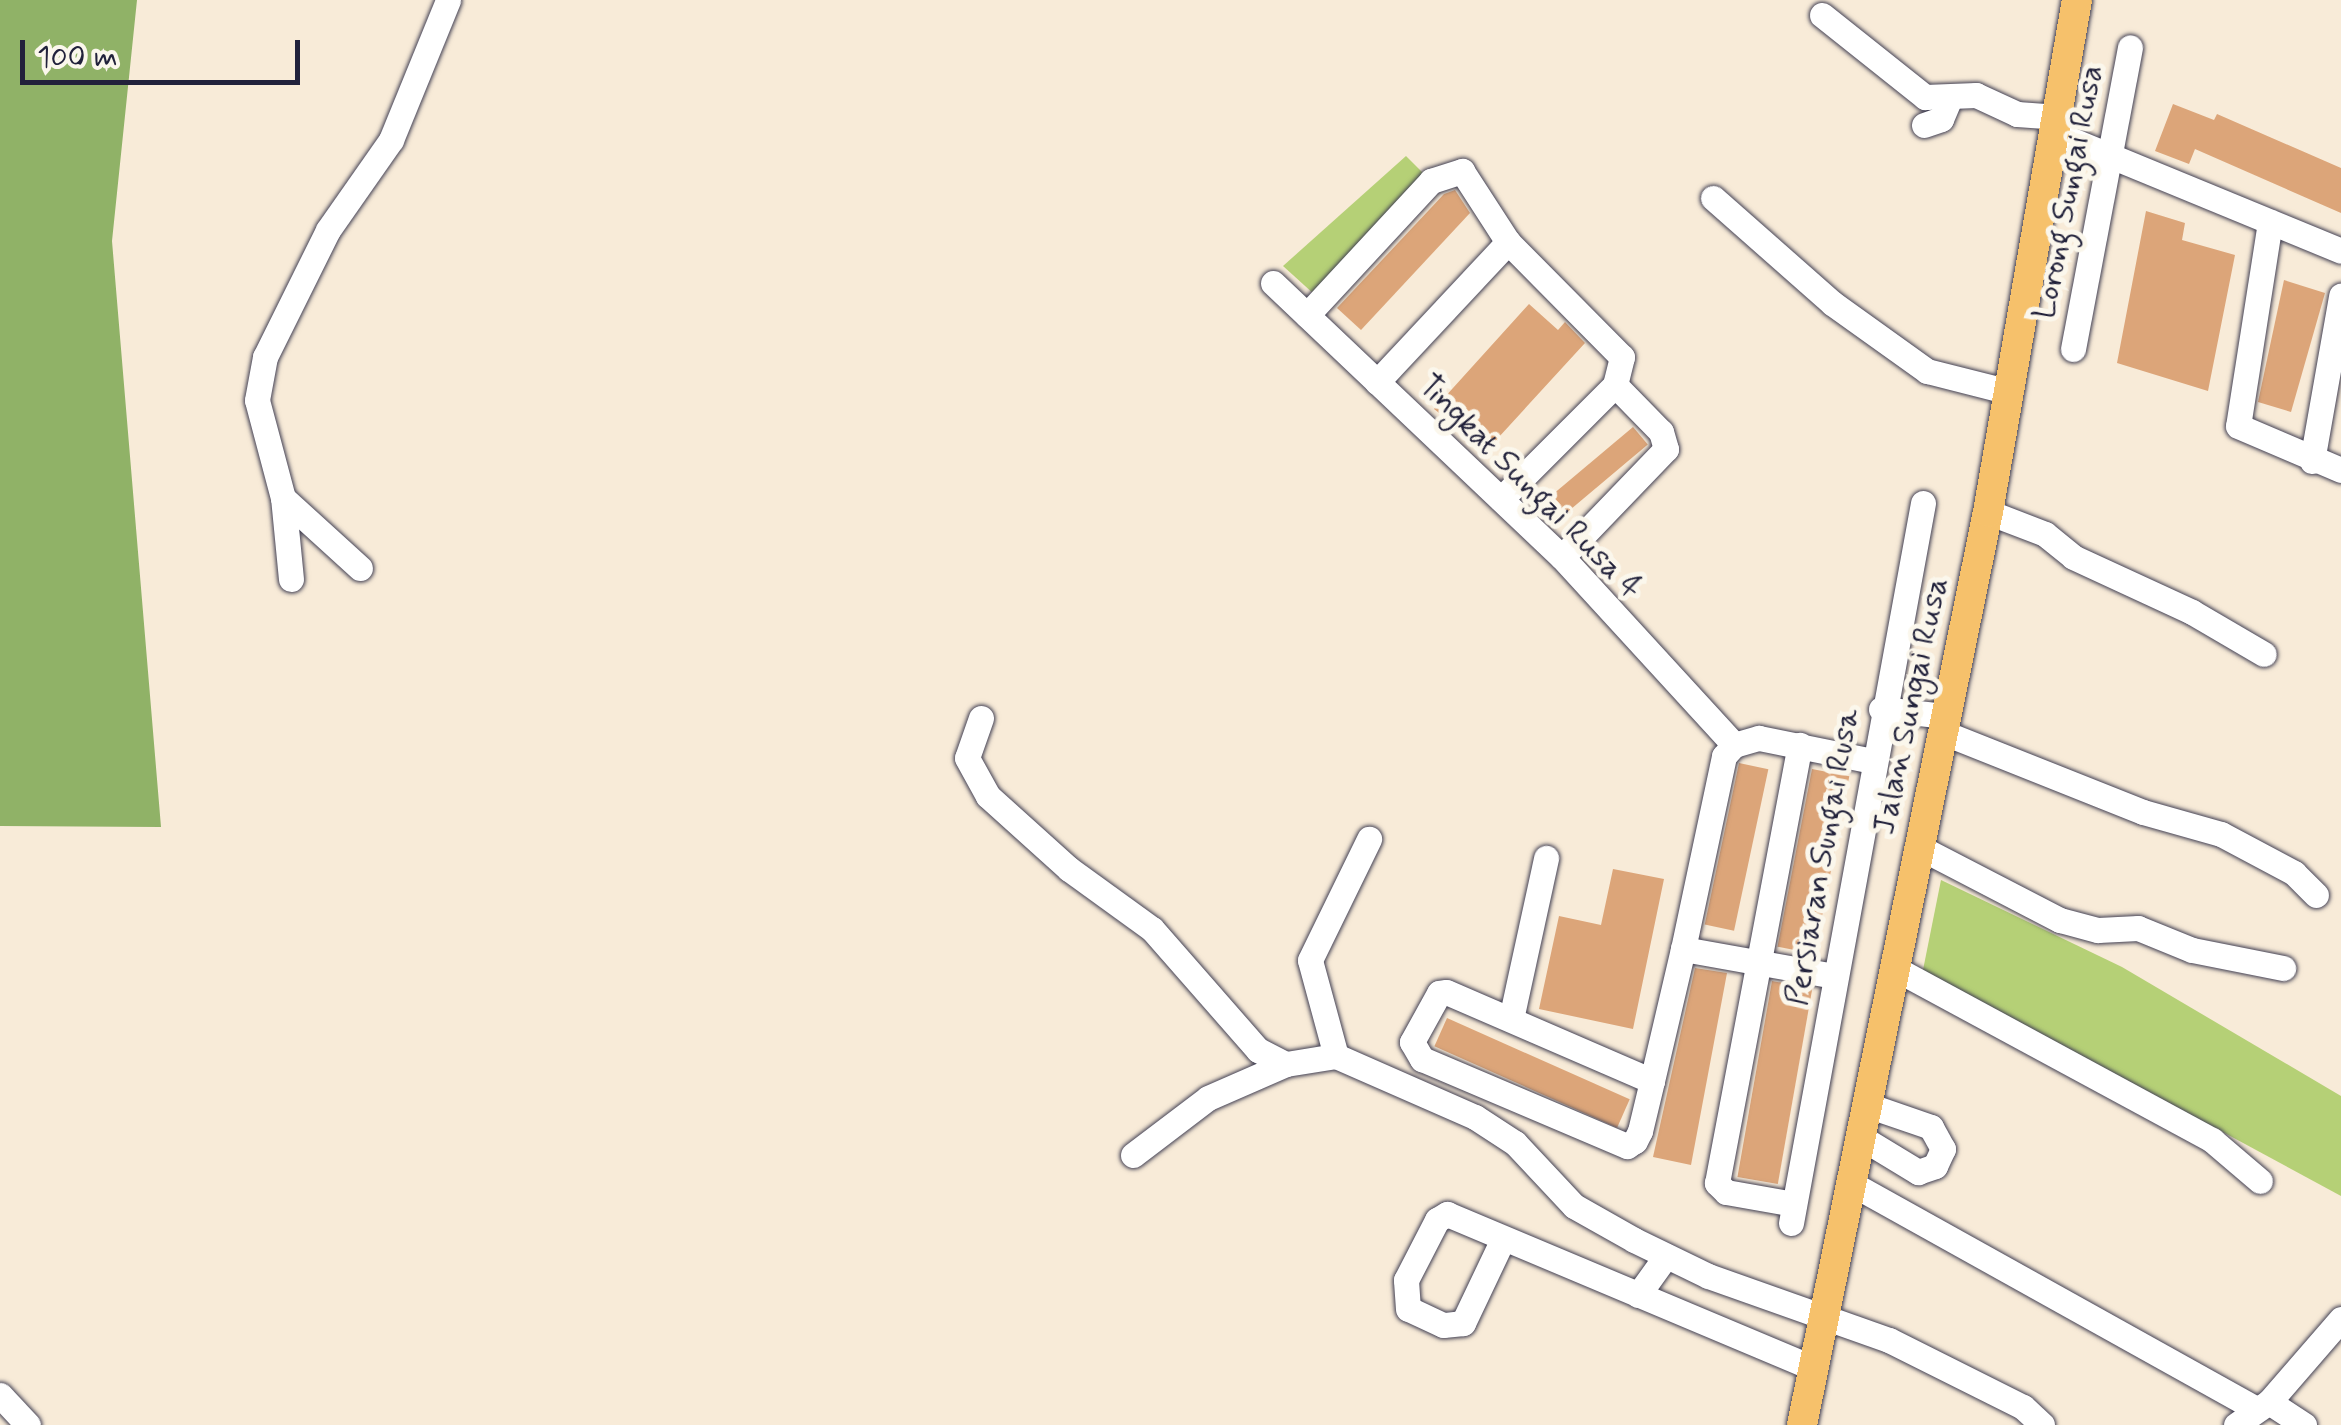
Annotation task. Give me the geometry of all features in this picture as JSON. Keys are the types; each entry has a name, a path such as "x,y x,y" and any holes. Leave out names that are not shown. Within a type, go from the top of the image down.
{"main road":[{"name":"Jalan Sungai Rusa","path":"1802,1425 1854,1185 1916,846 1988,512 2077,0"}],"street":[{"path":"291,579 283,498 257,400 265,357 328,230 391,140 448,0"},
{"path":"1822,16 1915,92 1950,98 1976,95 2057,125 2110,158 2341,251"},
{"name":"Lorong Sungai Rusa","path":"2073,349 2130,48"},
{"path":"1924,126 1944,115 1950,98"},
{"path":"1306,315 1442,172 1462,171 1508,242 1622,357 1616,385 1501,500"},
{"path":"1713,198 1832,302 1928,371 2010,392"},
{"path":"2270,222 2238,426 2312,461 2341,470"},
{"path":"1377,382 1508,242"},
{"name":"Tingkat Sungai Rusa 4","path":"1273,283 1562,558 1734,745"},
{"path":"2312,461 2341,296"},
{"path":"1562,558 1666,449 1661,432 1616,385"},
{"path":"283,498 360,568"},
{"name":"Persiaran Sungai Rusa","path":"1760,962 1717,1183 1726,1192 1793,1214 1881,709 1922,503"},
{"path":"1988,512 2045,534 2074,557 2192,612 2264,654"},
{"path":"1881,709 1943,724 2143,812 2222,834 2294,873 2316,895"},
{"path":"981,718 967,758 988,796 1056,859 1152,929 1231,1023 1258,1050 1286,1064"},
{"path":"1652,1081 1511,1019 1439,993 1412,1042 1415,1055 1626,1146 1635,1141 1652,1081 1683,950 1722,762 1734,745 1759,738 1873,761"},
{"path":"1760,962 1800,744"},
{"path":"1336,1056 1310,960 1368,840"},
{"path":"1916,846 2060,920 2098,930 2138,928 2192,950 2283,968"},
{"path":"1511,1019 1546,858"},
{"path":"1683,950 1835,976"},
{"path":"1894,968 2212,1140 2260,1181"},
{"path":"1133,1155 1208,1098 1286,1064 1336,1056 1488,1124 1574,1206 1666,1256 1950,1369 2023,1406 2042,1425"},
{"path":"1862,1138 1918,1172 1934,1166 1943,1149 1931,1127 1868,1104"},
{"path":"1854,1185 2253,1412 2304,1425"},
{"path":"1502,1241 1463,1324 1443,1325 1408,1309 1406,1280 1441,1215 1814,1369"},
{"path":"1638,1295 1666,1256"},
{"path":"2253,1412 2337,1331"},
{"path":"0,1395 28,1425"}],"green space":[{"path":"0,0 137,0 112,241 161,827 0,826"},
{"path":"1406,156 1427,177 1315,295 1283,266"},
{"path":"1941,880 2122,967 2341,1096 2341,1196 1923,970"}],"building":[{"path":"2173,104 2214,120 2217,114 2341,168 2341,213 2195,149 2189,164 2155,151"},
{"path":"1455,190 1470,213 1361,330 1337,308 1444,194"},
{"path":"2146,211 2185,223 2182,240 2235,255 2208,391 2117,363"},
{"path":"2284,280 2325,293 2291,412 2258,402"},
{"path":"1529,304 1558,330 1565,322 1585,343 1487,450 1434,409"},
{"path":"1633,427 1648,445 1561,517 1546,500"},
{"path":"1739,763 1768,769 1734,931 1705,924"},
{"path":"1812,769 1849,776 1815,954 1777,947"},
{"path":"1613,869 1664,879 1633,1029 1539,1009 1559,916 1601,925"},
{"path":"1695,968 1727,973 1691,1165 1653,1157"},
{"path":"1772,981 1812,988 1778,1184 1737,1177"},
{"path":"1447,1018 1630,1099 1617,1128 1434,1046"}]}
